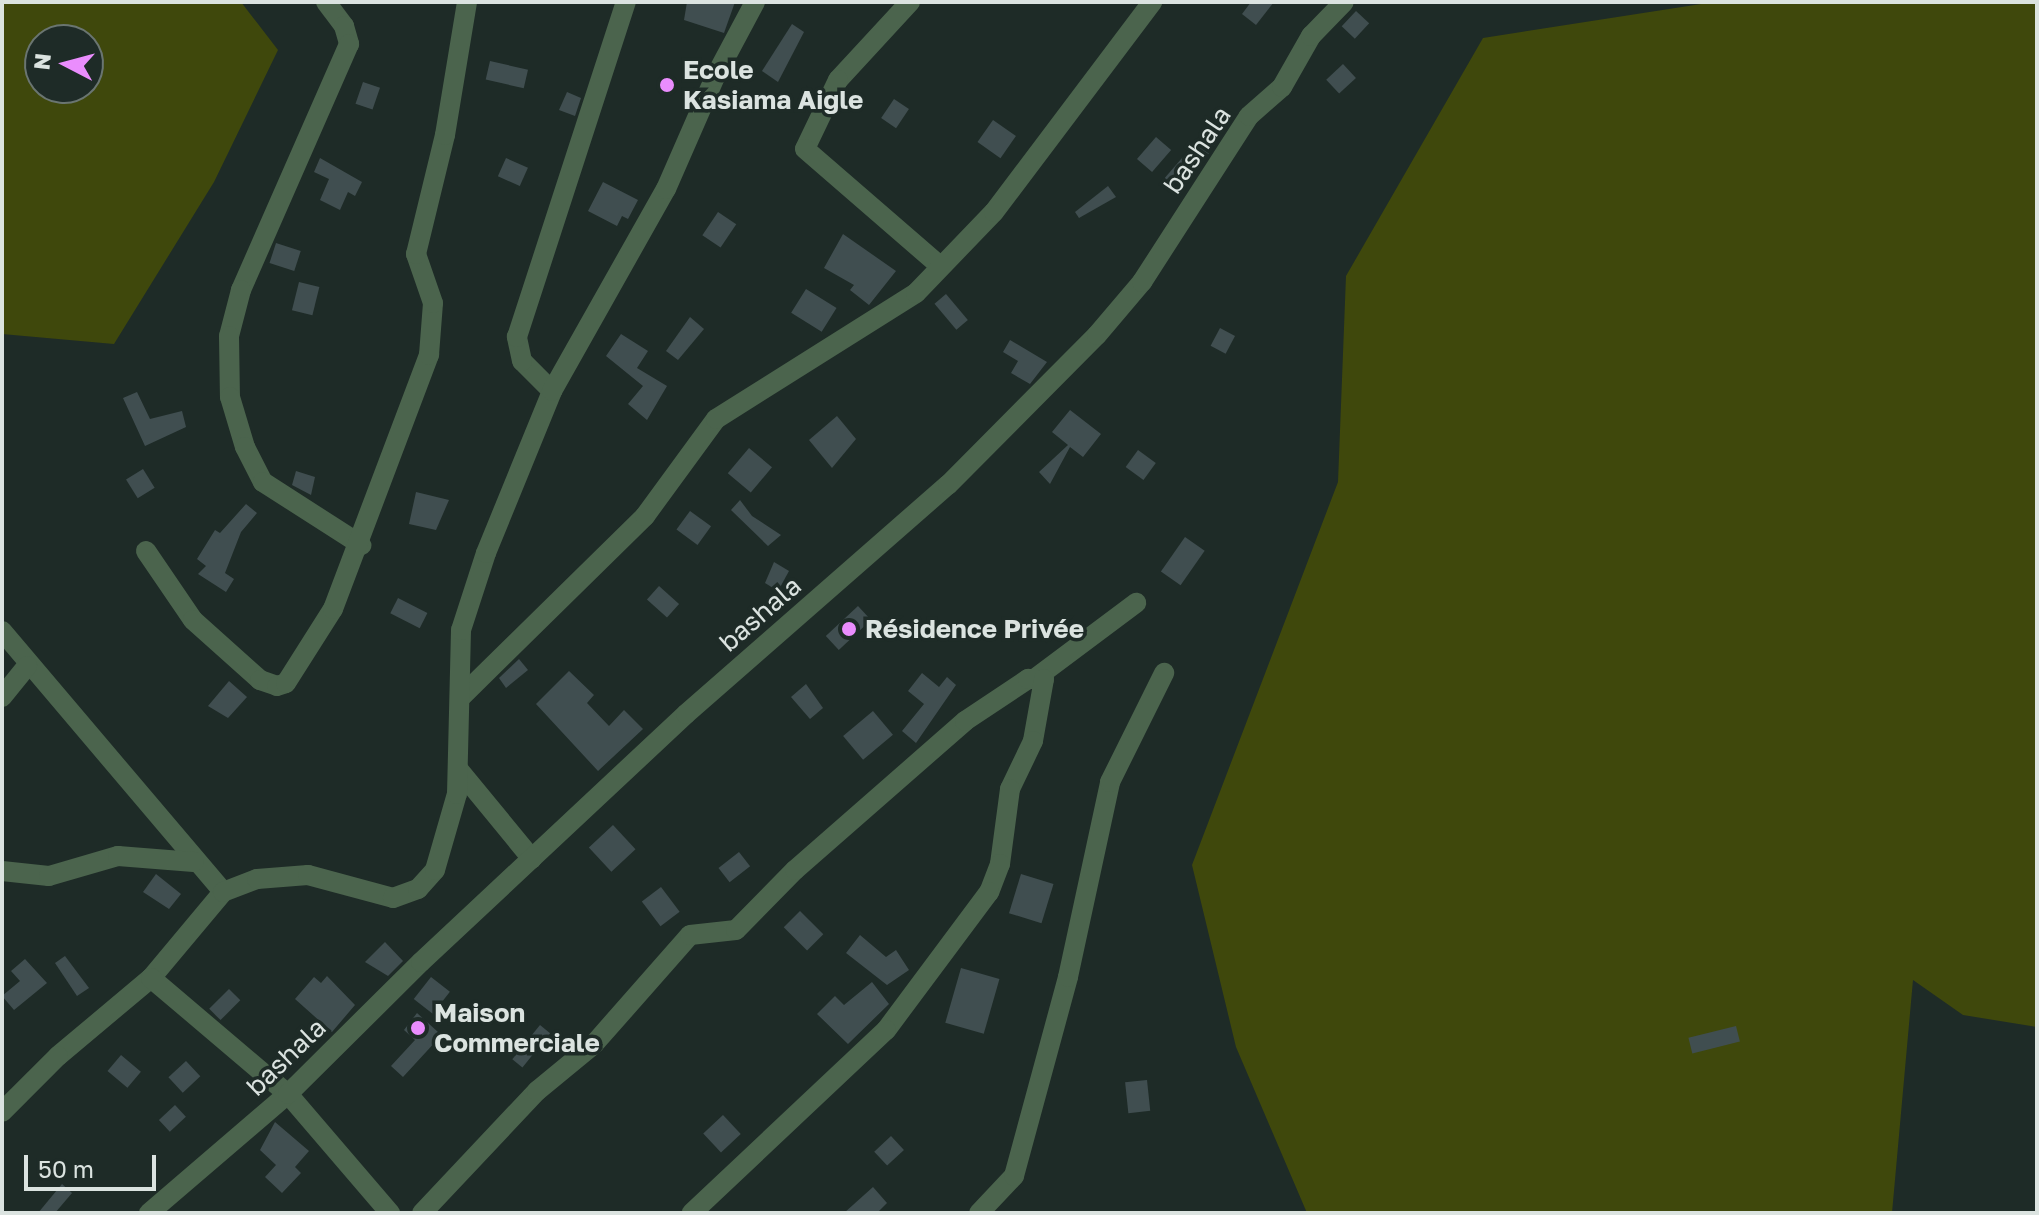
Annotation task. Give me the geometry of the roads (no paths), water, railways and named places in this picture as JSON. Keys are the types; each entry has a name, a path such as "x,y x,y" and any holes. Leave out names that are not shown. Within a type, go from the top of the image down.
{"street":[{"path":"326,2 344,26 349,44 241,290 229,336 230,397 245,447 263,482 361,545"},
{"path":"146,551 193,620 260,680 277,686 286,683 333,609 361,545 429,355 433,303 416,254 445,135 467,2"},
{"path":"552,391 522,361 517,337 626,2"},
{"path":"2,1112 58,1056 151,978 223,892 257,879 308,875 346,882 381,898 418,889 435,870 459,770 461,630 552,391 666,189 715,77 755,2"},
{"path":"910,2 838,80 805,149 940,266"},
{"path":"461,697 645,516 716,419 896,309 994,212 1152,2"},
{"name":"bashala","path":"149,1213 288,1094 686,714 948,485 1097,335 1142,282 1249,116 1282,87 1311,36 1344,2"},
{"path":"422,1213 537,1091 594,1044 680,944 698,932 736,930 795,870 956,728 1037,677 1136,603"},
{"path":"2,631 27,666 223,892"},
{"path":"2,697 27,666"},
{"path":"979,1213 1014,1176 1068,977 1110,782 1164,673"},
{"path":"692,1213 886,1030 989,892 1000,864 1010,789 1038,724 1045,689 1044,679 1037,677"},
{"path":"459,770 532,859"},
{"path":"2,871 49,876 118,856 194,862"},
{"path":"151,978 288,1094 390,1213"}],"place":[{"name":"Ecole Kasiama Aigle","path":"667,85"},
{"name":"Résidence Privée","path":"849,629"},
{"name":"Maison Commerciale","path":"418,1028"}]}
